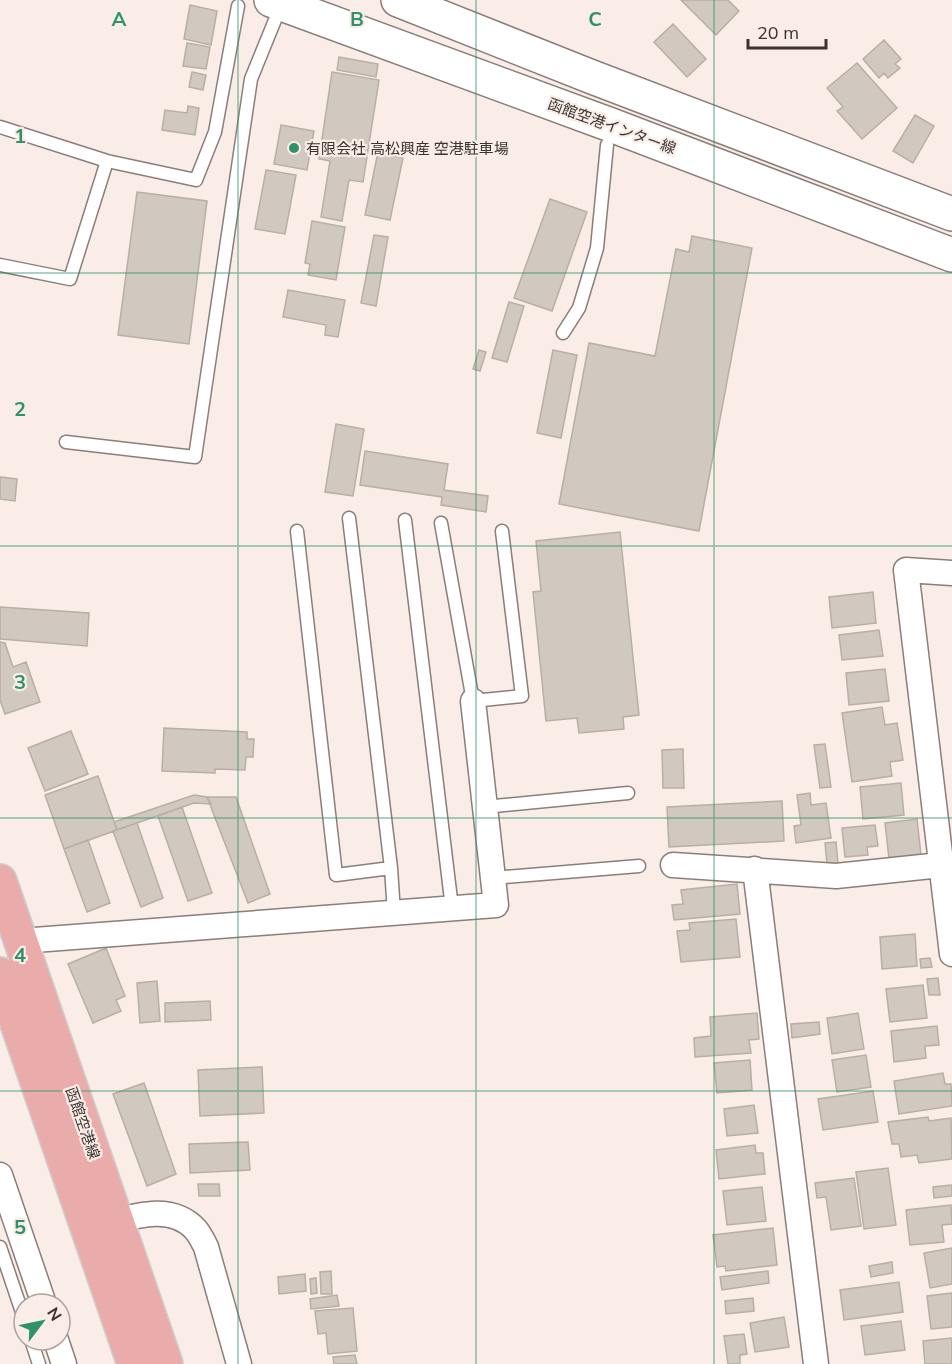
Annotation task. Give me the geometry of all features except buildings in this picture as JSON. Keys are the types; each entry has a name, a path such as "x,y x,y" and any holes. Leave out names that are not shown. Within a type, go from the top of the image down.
{"main road":[{"path":"398,0 592,77 952,214"},
{"name":"函館空港インター線","path":"273,10 633,133 952,255"},
{"name":"函館空港線","path":"0,881 21,941 102,1225 134,1364"},
{"name":"函館空港線","path":"0,974 102,1225 166,1364"}],"street":[{"path":"952,573 906,570 952,954"},
{"path":"21,941 496,905 473,701"},
{"path":"673,865 836,876 941,865"},
{"path":"755,869 816,1364"},
{"path":"0,1175 40,1292"},
{"path":"102,1225 142,1214 164,1214 183,1220 196,1230 206,1247 239,1364"}],"lane":[{"path":"0,127 107,161 196,180 215,132 238,6"},
{"path":"66,442 195,457 251,79 273,10"},
{"path":"564,333 579,308 597,248 607,145"},
{"path":"0,265 70,279 107,161"},
{"path":"349,518 391,868 394,913"},
{"path":"405,520 452,908"},
{"path":"441,522 473,701 522,696 502,531"},
{"path":"297,531 336,875 391,868"},
{"path":"484,807 628,793"},
{"path":"492,878 639,866"},
{"path":"0,1247 15,1292"}],"place":[{"name":"有限会社 高松興産 空港駐車場","path":"294,148"}]}
